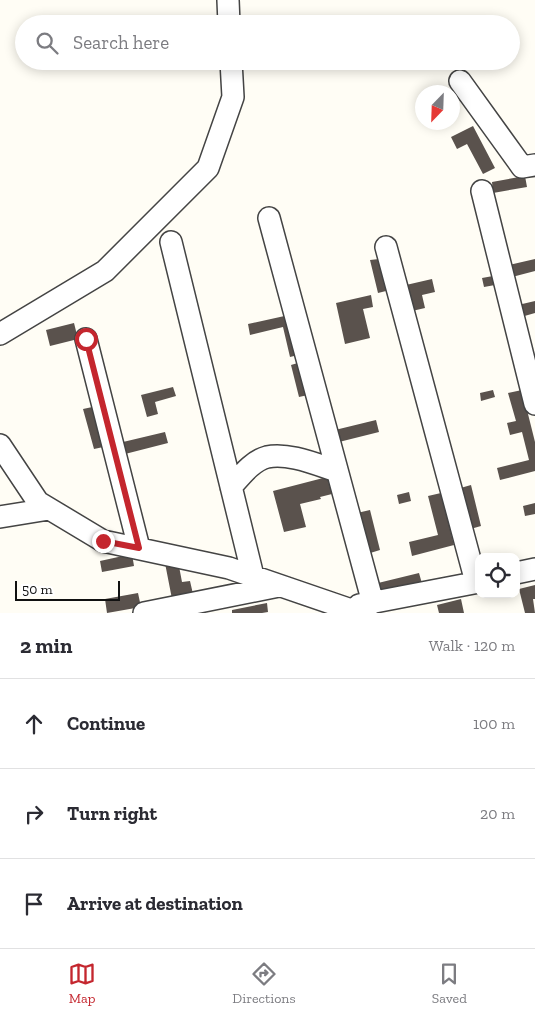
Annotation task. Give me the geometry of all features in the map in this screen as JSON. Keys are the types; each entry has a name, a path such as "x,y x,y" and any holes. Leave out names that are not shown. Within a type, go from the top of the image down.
{"lane":[{"path":"228,0 229,15"},
{"path":"0,334 105,271 208,168 233,97 232,70"},
{"path":"460,81 522,167 535,164"},
{"path":"482,192 535,404"},
{"path":"268,218 337,471 360,608"},
{"path":"170,242 252,576"},
{"path":"386,247 475,575"},
{"path":"86,339 139,548"},
{"path":"0,445 38,502 103,541 229,568 360,608 475,582"},
{"path":"231,487 248,468 266,457 301,459 337,471"},
{"path":"0,517 49,509"},
{"path":"520,572 535,569"},
{"path":"144,613 280,585"}],"building":[{"path":"473,126 495,168 483,174 467,144 457,149 451,137"},
{"path":"525,176 527,187 493,193 492,182"},
{"path":"379,259 386,291 378,293 370,260"},
{"path":"535,259 535,271 512,277 509,265"},
{"path":"493,276 495,285 484,287 482,278"},
{"path":"432,279 435,292 422,295 425,308 412,311 406,285"},
{"path":"371,295 373,307 363,309 370,338 345,344 336,303"},
{"path":"535,301 535,313 521,317 518,305"},
{"path":"289,315 298,355 290,357 283,327 250,335 248,324"},
{"path":"74,323 78,339 50,346 46,330"},
{"path":"301,362 308,395 299,397 291,365"},
{"path":"173,387 176,396 155,402 158,414 147,417 141,395"},
{"path":"493,390 495,397 481,401 480,393"},
{"path":"522,390 535,442 535,471 500,480 497,468 529,460 522,432 510,435 507,423 516,421 508,393"},
{"path":"97,406 108,446 94,449 83,409"},
{"path":"376,420 379,432 339,442 335,430"},
{"path":"165,432 168,443 125,454 123,442"},
{"path":"327,477 332,494 300,504 306,527 284,532 273,491"},
{"path":"471,485 481,526 467,530 457,489"},
{"path":"409,492 411,501 399,504 397,495"},
{"path":"441,493 454,545 412,556 409,542 438,535 428,496"},
{"path":"535,503 535,514 525,516 523,506"},
{"path":"370,510 380,550 367,554 357,513"},
{"path":"132,554 134,566 102,572 100,561"},
{"path":"164,558 178,561 182,582 190,581 193,594 172,599"},
{"path":"419,573 423,587 382,598 378,583"},
{"path":"535,585 535,599 533,599 535,613 525,613 520,589"},
{"path":"138,593 141,607 107,613 105,599"},
{"path":"461,599 464,613 439,613 437,605"},
{"path":"267,603 268,612 232,613 232,610"}],"route":[{"path":"86,339 139,548 103,541"}]}
